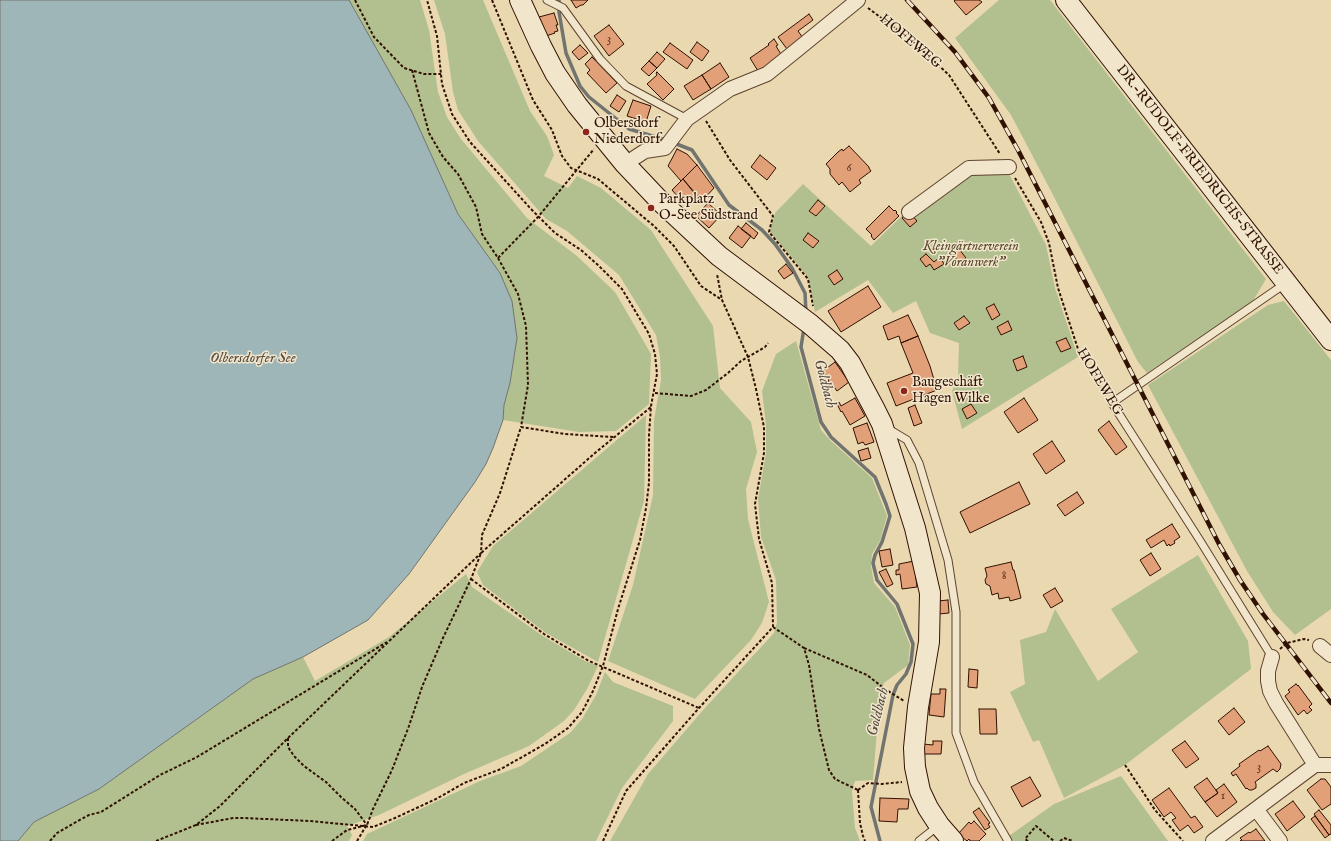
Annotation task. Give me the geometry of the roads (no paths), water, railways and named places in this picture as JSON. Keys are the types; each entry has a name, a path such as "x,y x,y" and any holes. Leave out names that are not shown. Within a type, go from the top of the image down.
{"street":[{"path":"520,0 555,74 577,105 626,164 660,201 719,256 808,323 840,350 850,363 882,424 915,528 930,593 929,642 918,707 914,748 915,767 920,791 939,825 953,841"},
{"path":"626,164 645,151 665,148 687,119 730,89 767,74 858,0"},
{"name":"DR.-RUDOLF-FRIEDRICHS-STRASSE","path":"1066,0 1331,340"},
{"path":"909,212 969,168 1009,167"},
{"path":"1320,646 1331,655"},
{"path":"1272,657 1268,671 1270,691 1315,765"},
{"path":"1213,841 1315,765 1331,765"},
{"path":"1256,809 1280,841"}],"lane":[{"path":"548,0 563,8 600,59 626,86 687,119"},
{"name":"HOFEWEG","path":"1272,657 1112,403 1287,283"},
{"path":"882,424 907,440 918,463 948,560 956,612 956,733 974,782 1008,841"},
{"path":"919,841 939,825"}],"water":[{"name":"Olbersdorfer See","path":"0,0 349,0 411,110 458,214 500,273 512,301 517,338 510,383 504,405 503,420 486,464 475,482 409,574 368,620 303,657 253,679 99,789 34,822 18,841 0,841"}],"waterway":[{"name":"Goldbach","path":"559,0 559,12 566,53 580,86 589,97 629,129 666,140"},
{"name":"Goldbach","path":"674,143 692,150 729,205 762,230 775,244 792,268 805,293 806,313"},
{"name":"Goldbach","path":"804,328 801,347 821,422 831,437 875,477 886,504 890,516 882,542 875,555 873,563 877,580 897,604 913,644 911,662 906,674 897,685 893,695 871,807 880,841"}],"railway":[{"path":"907,0 955,52 989,98 1018,150 1219,544 1240,580 1263,614 1331,703"}],"place":[{"name":"Olbersdorf Niederdorf","path":"586,132"},
{"name":"Parkplatz O-See Südstrand","path":"651,208"},
{"name":"Baugeschäft Hagen Wilke","path":"904,391"}],"park label":[{"name":"Kleingärtnerverein \"Voranwerk\"","path":"971,256"}]}
